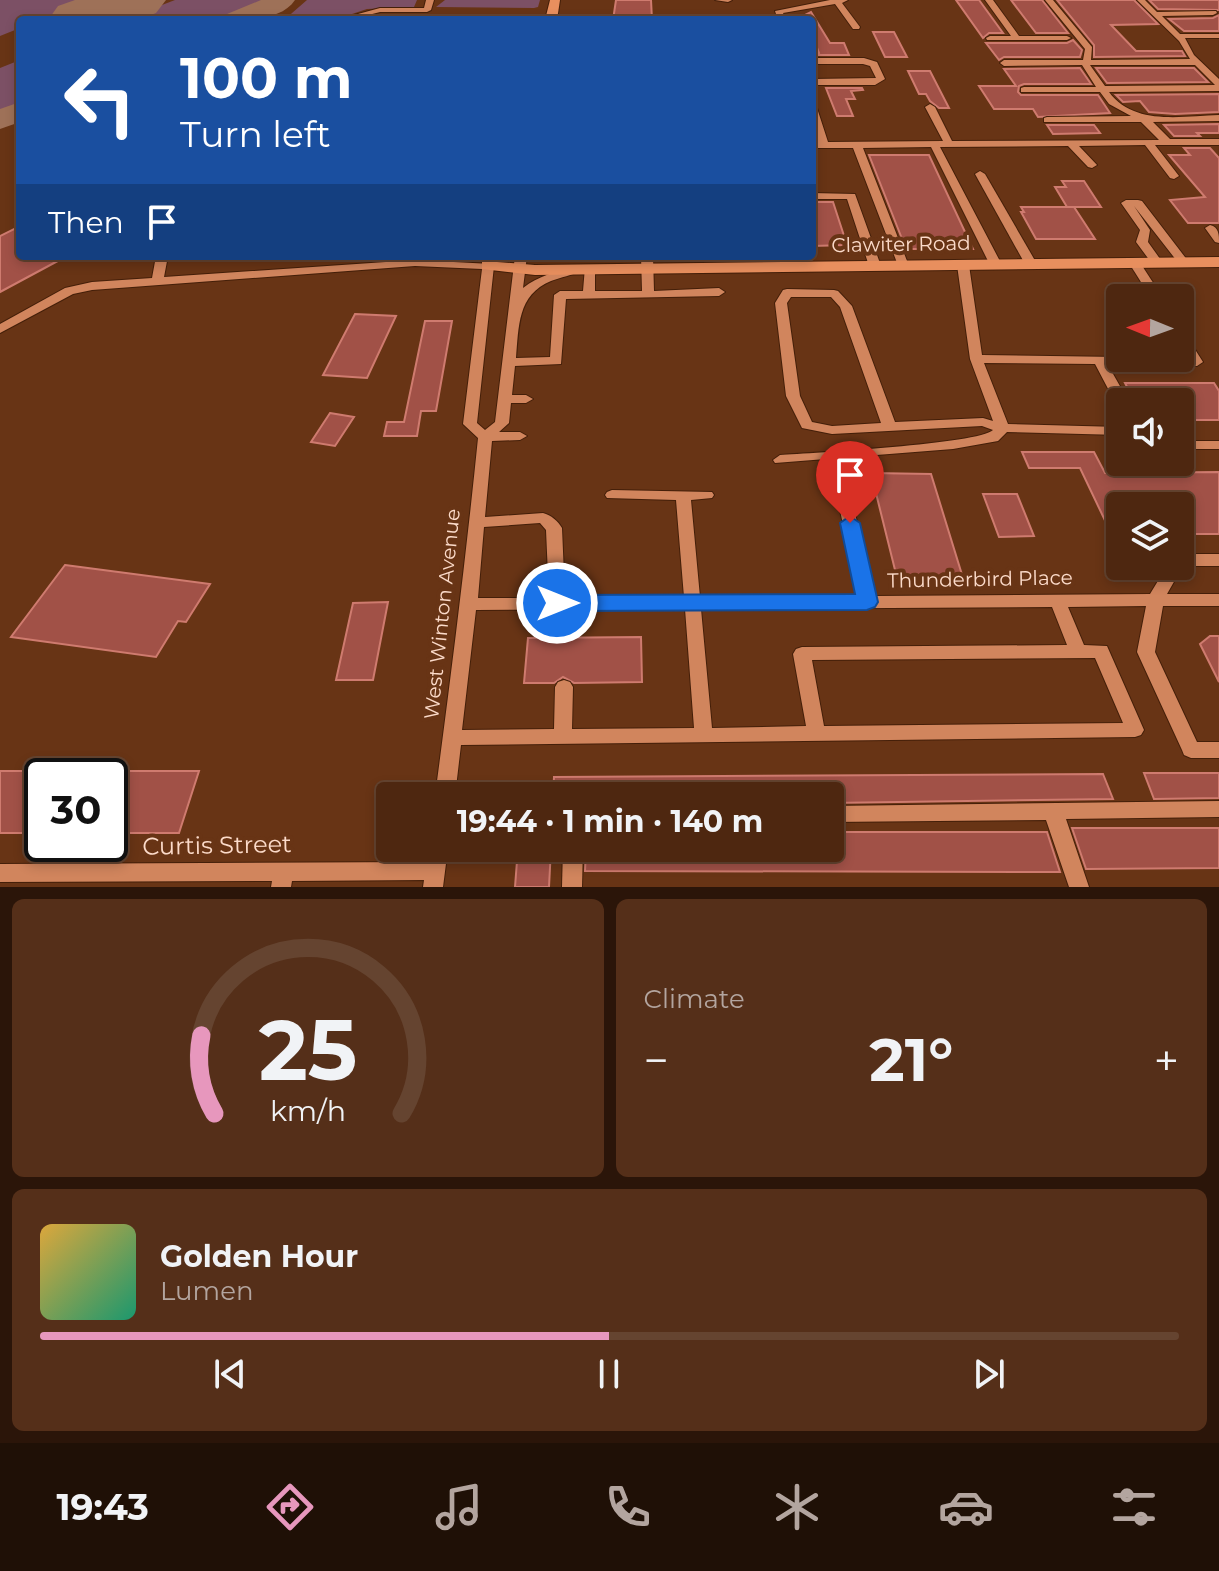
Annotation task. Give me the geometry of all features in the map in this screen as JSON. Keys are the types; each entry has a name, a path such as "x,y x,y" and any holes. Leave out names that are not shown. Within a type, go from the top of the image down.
{"main road":[{"path":"554,260 584,269"},
{"name":"Clawiter Road","path":"489,261 584,269 647,262 875,266 1219,262"}],"street":[{"path":"356,16 380,10 427,10 430,0"},
{"path":"719,0 728,0"},
{"path":"989,0 1017,38"},
{"path":"1049,0 1089,49 1086,62 1112,102 1143,118 1168,143"},
{"path":"1141,0 1177,36 1219,86"},
{"path":"781,15 840,1 856,27"},
{"path":"1154,14 1213,13"},
{"path":"1177,36 1219,36"},
{"path":"990,38 1067,38"},
{"path":"816,61 864,61 874,64 881,79 875,82 816,82"},
{"path":"1004,63 1197,62"},
{"path":"1024,90 1219,86"},
{"path":"930,107 949,144"},
{"path":"1047,120 1219,118"},
{"path":"816,120 824,145"},
{"path":"1071,143 1092,165"},
{"path":"1148,143 1174,176"},
{"path":"934,144 996,265"},
{"path":"816,145 1217,145"},
{"path":"857,145 903,266"},
{"path":"980,174 1031,264"},
{"path":"816,196 851,196 875,266"},
{"path":"1157,263 1142,242 1145,230 1126,203 1138,203 1184,263"},
{"path":"1210,228 1219,240"},
{"path":"157,281 161,260"},
{"path":"0,329 69,291 92,286 334,262 489,261"},
{"name":"West Winton Avenue","path":"485,437 470,424 489,261"},
{"path":"647,262 648,295"},
{"name":"West Winton Avenue","path":"447,782 469,604 485,437 502,423 520,263"},
{"path":"1135,263 1148,284"},
{"path":"963,265 976,359 1003,428"},
{"path":"514,312 524,290 537,281 584,269 589,295"},
{"path":"509,362 556,361 560,295 719,292"},
{"path":"889,426 846,306 834,294 787,293 781,303 793,396 807,425 832,430 983,422 1003,428 1106,431"},
{"path":"976,359 1106,361"},
{"path":"1100,361 1114,388"},
{"path":"505,399 526,399"},
{"path":"780,460 953,445 993,438 1003,428"},
{"path":"485,437 520,436"},
{"path":"1194,445 1219,445"},
{"path":"612,495 707,495"},
{"path":"683,495 704,734"},
{"path":"844,496 867,602"},
{"path":"475,523 543,518 554,528 557,603"},
{"path":"1194,560 1219,560"},
{"path":"1167,580 1156,599 1146,652 1191,750 1219,750"},
{"path":"1057,600 1078,651"},
{"name":"Thunderbird Place","path":"469,604 1219,600"},
{"path":"453,738 1135,730 1101,651 802,654 816,733"},
{"path":"563,736 564,687"},
{"path":"844,814 1219,809"},
{"path":"1053,811 1079,887"},
{"path":"572,887 573,862"},
{"name":"Curtis Street","path":"0,873 434,879"}],"shaded area":[{"path":"0,0 97,0 54,16 16,16 16,30 0,36"},
{"path":"175,0 269,0 231,16 133,16"},
{"path":"307,0 417,0 414,7 367,9 346,16 289,16"},
{"path":"445,0 540,0 538,7 534,8 436,7"},
{"path":"16,62 16,106 0,112 0,68"}],"building":[{"path":"616,0 651,0 652,16 614,16"},
{"path":"956,0 979,0 1003,33 989,33 983,38"},
{"path":"1011,0 1042,0 1068,33 1036,33"},
{"path":"1057,0 1134,0 1158,24 1111,25 1136,51 1182,51 1185,56 1094,57 1094,45"},
{"path":"1149,0 1219,0 1219,10 1158,9"},
{"path":"1219,15 1219,31 1184,31 1169,19 1213,18"},
{"path":"816,20 830,43 844,43 849,55 816,55 819,53"},
{"path":"873,32 894,32 907,57 885,57"},
{"path":"1073,40 1082,50 1080,57 1004,57 999,60 986,43 1067,43"},
{"path":"1080,68 1091,84 1024,84 1019,86 1018,92 1021,95 1098,95 1110,113 1038,117 1033,109 994,109 979,86 1016,86 1004,69"},
{"path":"1096,68 1194,68 1208,82 1107,83"},
{"path":"908,71 930,71 949,108 939,108 926,94 919,94"},
{"path":"826,88 862,88 851,91 855,99 846,99 853,116 837,116"},
{"path":"1219,94 1219,112 1175,114 1149,112 1140,101 1123,102 1116,95"},
{"path":"1219,124 1219,133 1197,133 1200,136 1174,136 1164,125"},
{"path":"1047,125 1094,125 1100,133 1053,134"},
{"path":"1184,148 1210,148 1219,158 1219,223 1188,223 1170,200 1205,197 1169,155 1190,155"},
{"path":"869,155 929,155 973,249 906,249"},
{"path":"1062,181 1084,181 1101,207 1067,207 1055,187 1066,187"},
{"path":"816,202 833,202 847,245 816,246"},
{"path":"1021,207 1074,207 1095,239 1036,239"},
{"path":"16,228 16,260 60,260 0,292 0,236"},
{"path":"355,314 396,316 367,378 323,375"},
{"path":"425,321 452,321 436,411 421,411 417,436 384,436 387,422 404,422"},
{"path":"1125,383 1214,383 1219,391 1219,420 1194,420 1194,388 1128,388"},
{"path":"330,413 354,417 335,446 311,442"},
{"path":"1022,452 1094,452 1106,476 1194,476 1194,472 1219,472 1219,534 1194,534 1194,492 1106,492 1106,523 1080,468 1029,468"},
{"path":"871,473 931,474 963,578 897,578"},
{"path":"983,494 1017,494 1034,536 999,537"},
{"path":"65,565 210,584 186,622 178,621 156,657 11,637"},
{"path":"388,602 373,680 336,680 353,603"},
{"path":"1210,636 1219,636 1219,682 1200,644"},
{"path":"641,637 642,682 574,683 563,677 554,683 524,683 528,638"},
{"path":"0,771 24,771 24,833 0,833"},
{"path":"128,771 199,771 179,833 128,833"},
{"path":"1144,773 1219,773 1219,798 1154,799"},
{"path":"1103,774 1113,799 844,803 844,782 554,782 554,777"},
{"path":"1072,828 1219,828 1219,868 1086,869"},
{"path":"844,832 1047,832 1060,872 585,871 585,862 844,862"},
{"path":"517,862 550,862 549,887 515,887"}],"taxiway":[{"path":"245,16 283,0"},
{"path":"0,120 16,113"}],"runway":[{"path":"92,16 134,0"}],"route":[{"path":"557,603 867,602 850,523"}]}
